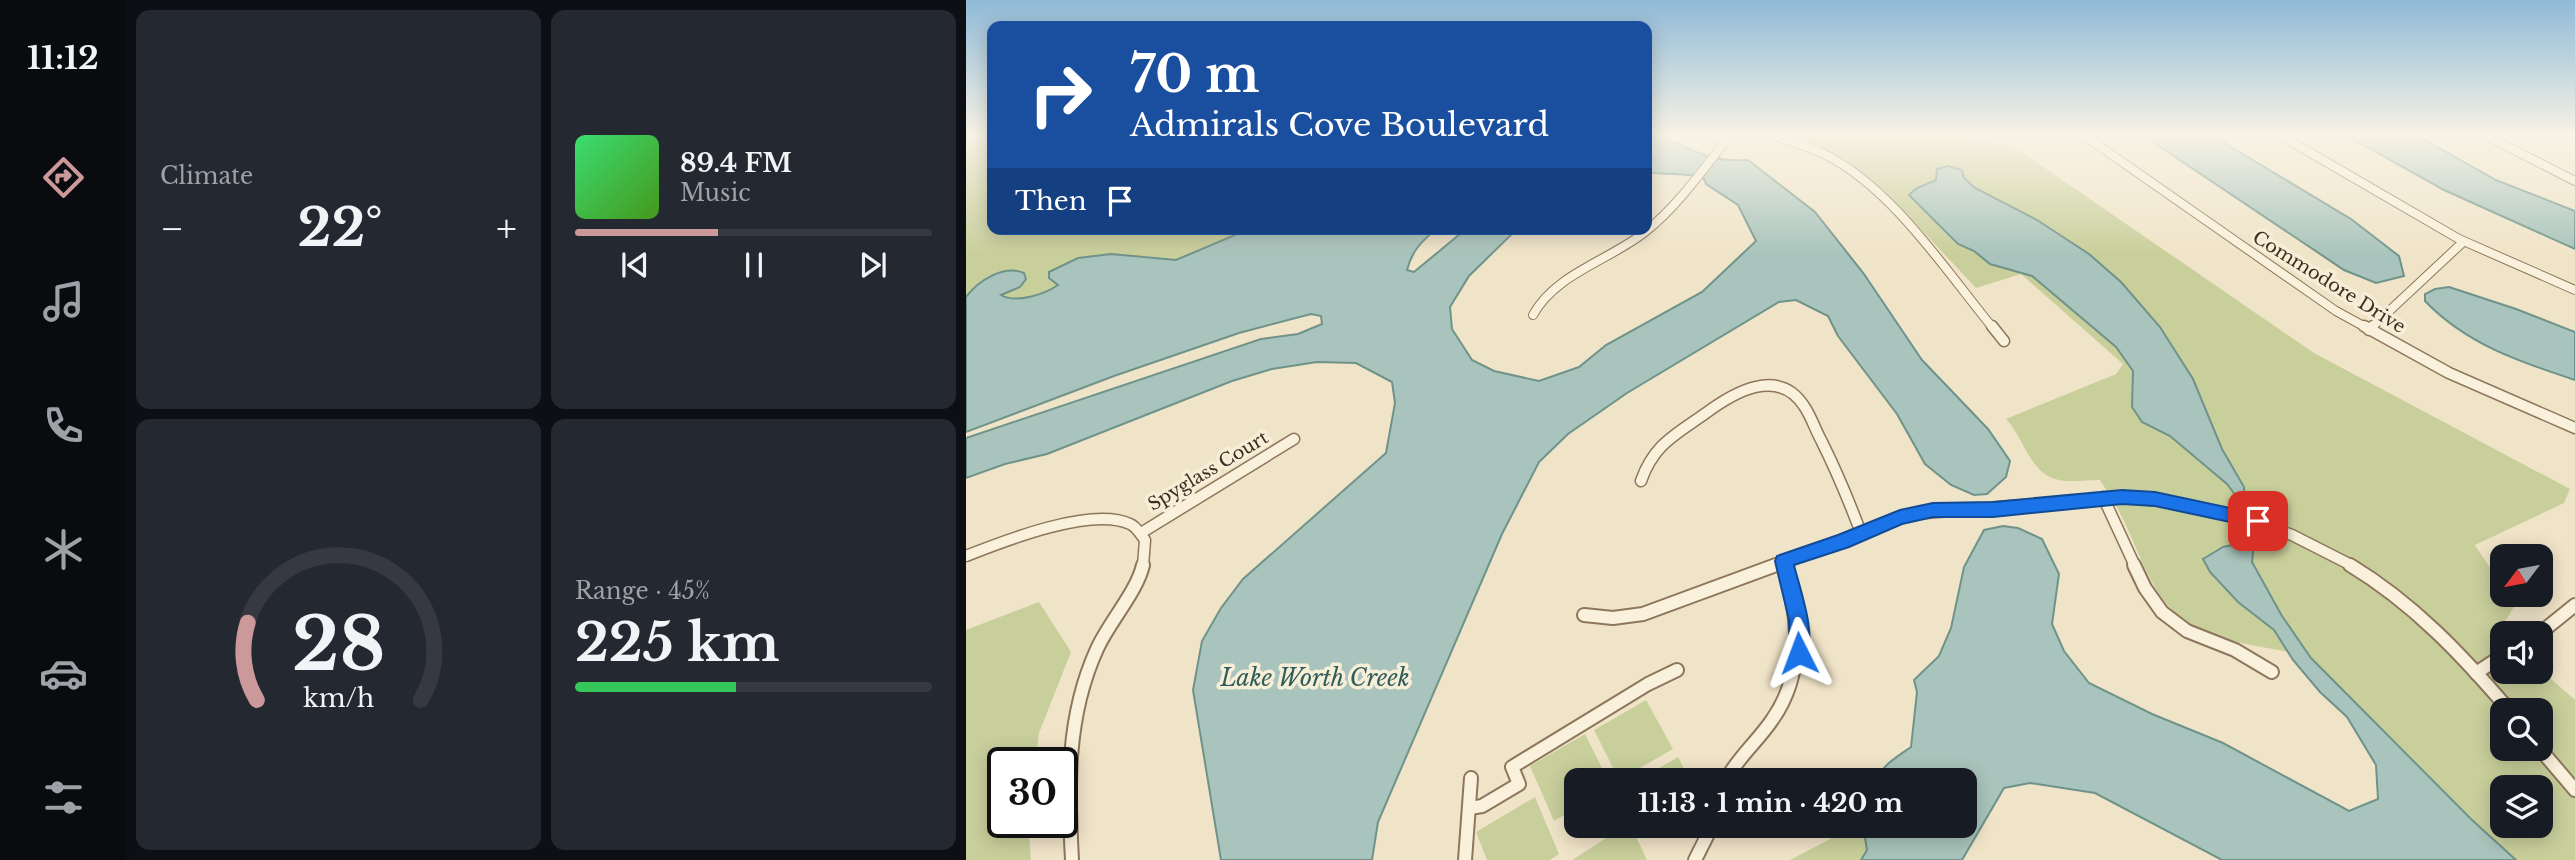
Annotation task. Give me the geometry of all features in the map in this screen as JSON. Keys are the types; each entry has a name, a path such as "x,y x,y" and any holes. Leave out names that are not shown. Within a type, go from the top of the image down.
{"street":[{"path":"1652,226 1672,207 1699,174"},
{"path":"1853,174 1873,188 2004,341"},
{"name":"Commodore Drive","path":"2139,174 2277,272 2369,330 2459,377 2575,428"},
{"path":"2343,174 2462,243 2575,290"},
{"path":"1533,315 1546,296 1640,235"},
{"path":"2369,330 2462,243"},
{"path":"1641,481 1648,461 1660,446 1732,394 1753,386 1776,387 1792,394 1803,404 1841,480 1861,533"},
{"name":"Spyglass Court","path":"1141,533 1294,439"},
{"path":"2103,497 2145,588 2162,612 2194,635 2235,650 2272,671"},
{"path":"1584,615 1613,618 1643,614 1900,517 1933,510 1993,509 2103,497 2155,499 2231,514 2303,538 2357,567 2400,598 2441,635 2498,698"},
{"path":"966,556 1054,527 1093,519 1121,520 1141,533 1146,549 1143,568 1101,640 1088,668 1073,719 1067,780 1072,860"},
{"path":"1733,768 1782,706 1799,653 1798,620 1784,561"},
{"path":"2553,623 2575,605"},
{"path":"2476,673 2490,664"},
{"path":"1470,808 1482,806 1519,784 1512,767 1648,684 1677,670"},
{"path":"2550,761 2575,790"},
{"path":"1465,860 1471,778"},
{"path":"1695,860 1706,838"}],"green space":[{"path":"966,174 987,174 987,235 1251,235 1227,248 966,332"},
{"path":"1863,174 2054,174 2314,353 2570,489 2564,503 2475,545 2490,568 2490,607 2514,607 2505,621 2490,621 2490,684 2553,684 2553,681 2575,700 2575,860 2516,860 2492,838 2553,838 2553,775 2490,775 2490,836 2311,658 2282,616 2252,562 2254,544 2243,534 2237,544 2223,547 2203,559 2238,602 2274,630 2288,652 2214,636 2187,623 2174,612 2153,584 2120,512 2100,480 2065,481 2046,475 2033,461 2006,419 2116,374 2123,364 2021,274 1976,288 1887,193"},
{"path":"1039,602 1071,652 1039,733 1037,747 987,747 987,838 1029,838 1031,860 966,860 966,630"},
{"path":"1646,700 1673,749 1640,768 1613,768 1594,730"},
{"path":"1585,734 1602,768 1564,768 1564,815 1554,821 1530,766"},
{"path":"1678,757 1684,768 1659,768"},
{"path":"1535,797 1559,854 1550,860 1487,860 1476,832"},
{"path":"1606,838 1637,838 1647,860 1572,860"},
{"path":"1832,838 1865,838 1867,850 1861,860 1790,860"}],"water":[{"name":"Lake Worth Creek","path":"1677,174 1766,174 1815,212 1864,274 1922,360 1988,429 2010,461 2006,477 1987,494 1974,495 1951,485 1925,464 1897,414 1838,336 1828,316 1796,300 1779,302 1627,393 1568,434 1539,462 1502,534 1378,822 1372,860 1221,860 1193,690 1202,641 1221,608 1243,579 1386,453 1395,403 1392,382 1356,363 1317,362 1272,369 1232,381 1047,454 1005,464 966,478 966,438 1261,339 1298,334 1322,324 1321,316 1311,314 1239,333 1114,376 966,432 966,297 977,285 1000,272 1024,273 1026,279 1020,287 1001,295 1007,298 1022,298 1046,292 1058,285 1049,278 1049,272 1078,258 1111,254 1176,260 1235,235 1430,235 1414,252 1407,270 1414,272 1459,235 1511,235 1469,276 1450,307 1452,329 1472,360 1494,371 1539,381 1579,367 1606,345 1702,292 1756,241 1738,205 1706,184 1703,177"},
{"path":"1937,174 1963,174 1975,188 2037,220 2089,254 2121,282 2160,327 2193,379 2222,449 2244,487 2245,501 2239,500 2227,484 2170,436 2142,422 2132,407 2133,371 2116,347 2032,276 1990,264 1974,251 1958,244 1909,195 1917,188 1936,180"},
{"path":"2201,174 2276,174 2351,219 2399,256 2404,276 2376,283 2344,270"},
{"path":"2416,174 2486,174 2575,211 2575,249 2444,190"},
{"path":"2449,287 2575,332 2575,380 2495,350 2458,329 2425,301 2425,294"},
{"path":"2003,526 2018,528 2042,539 2059,574 2052,624 2064,651 2089,683 2152,714 2223,743 2349,811 2378,799 2376,765 2347,717 2320,692 2293,660 2274,630 2238,602 2210,572 2203,559 2223,547 2237,544 2244,534 2249,533 2254,544 2252,562 2282,616 2311,658 2490,838 2516,860 2222,860 2095,793 2030,783 2004,788 1977,834 1977,768 1885,768 1911,747 1917,692 1914,680 1939,656 1951,628 1964,567 1984,530"},
{"path":"1865,838 1975,838 1962,860 1861,860 1867,850"}],"route":[{"path":"1799,653 1798,620 1784,561 1843,541 1900,517 1933,510 1993,509 2103,497 2139,497 2258,521"}]}
